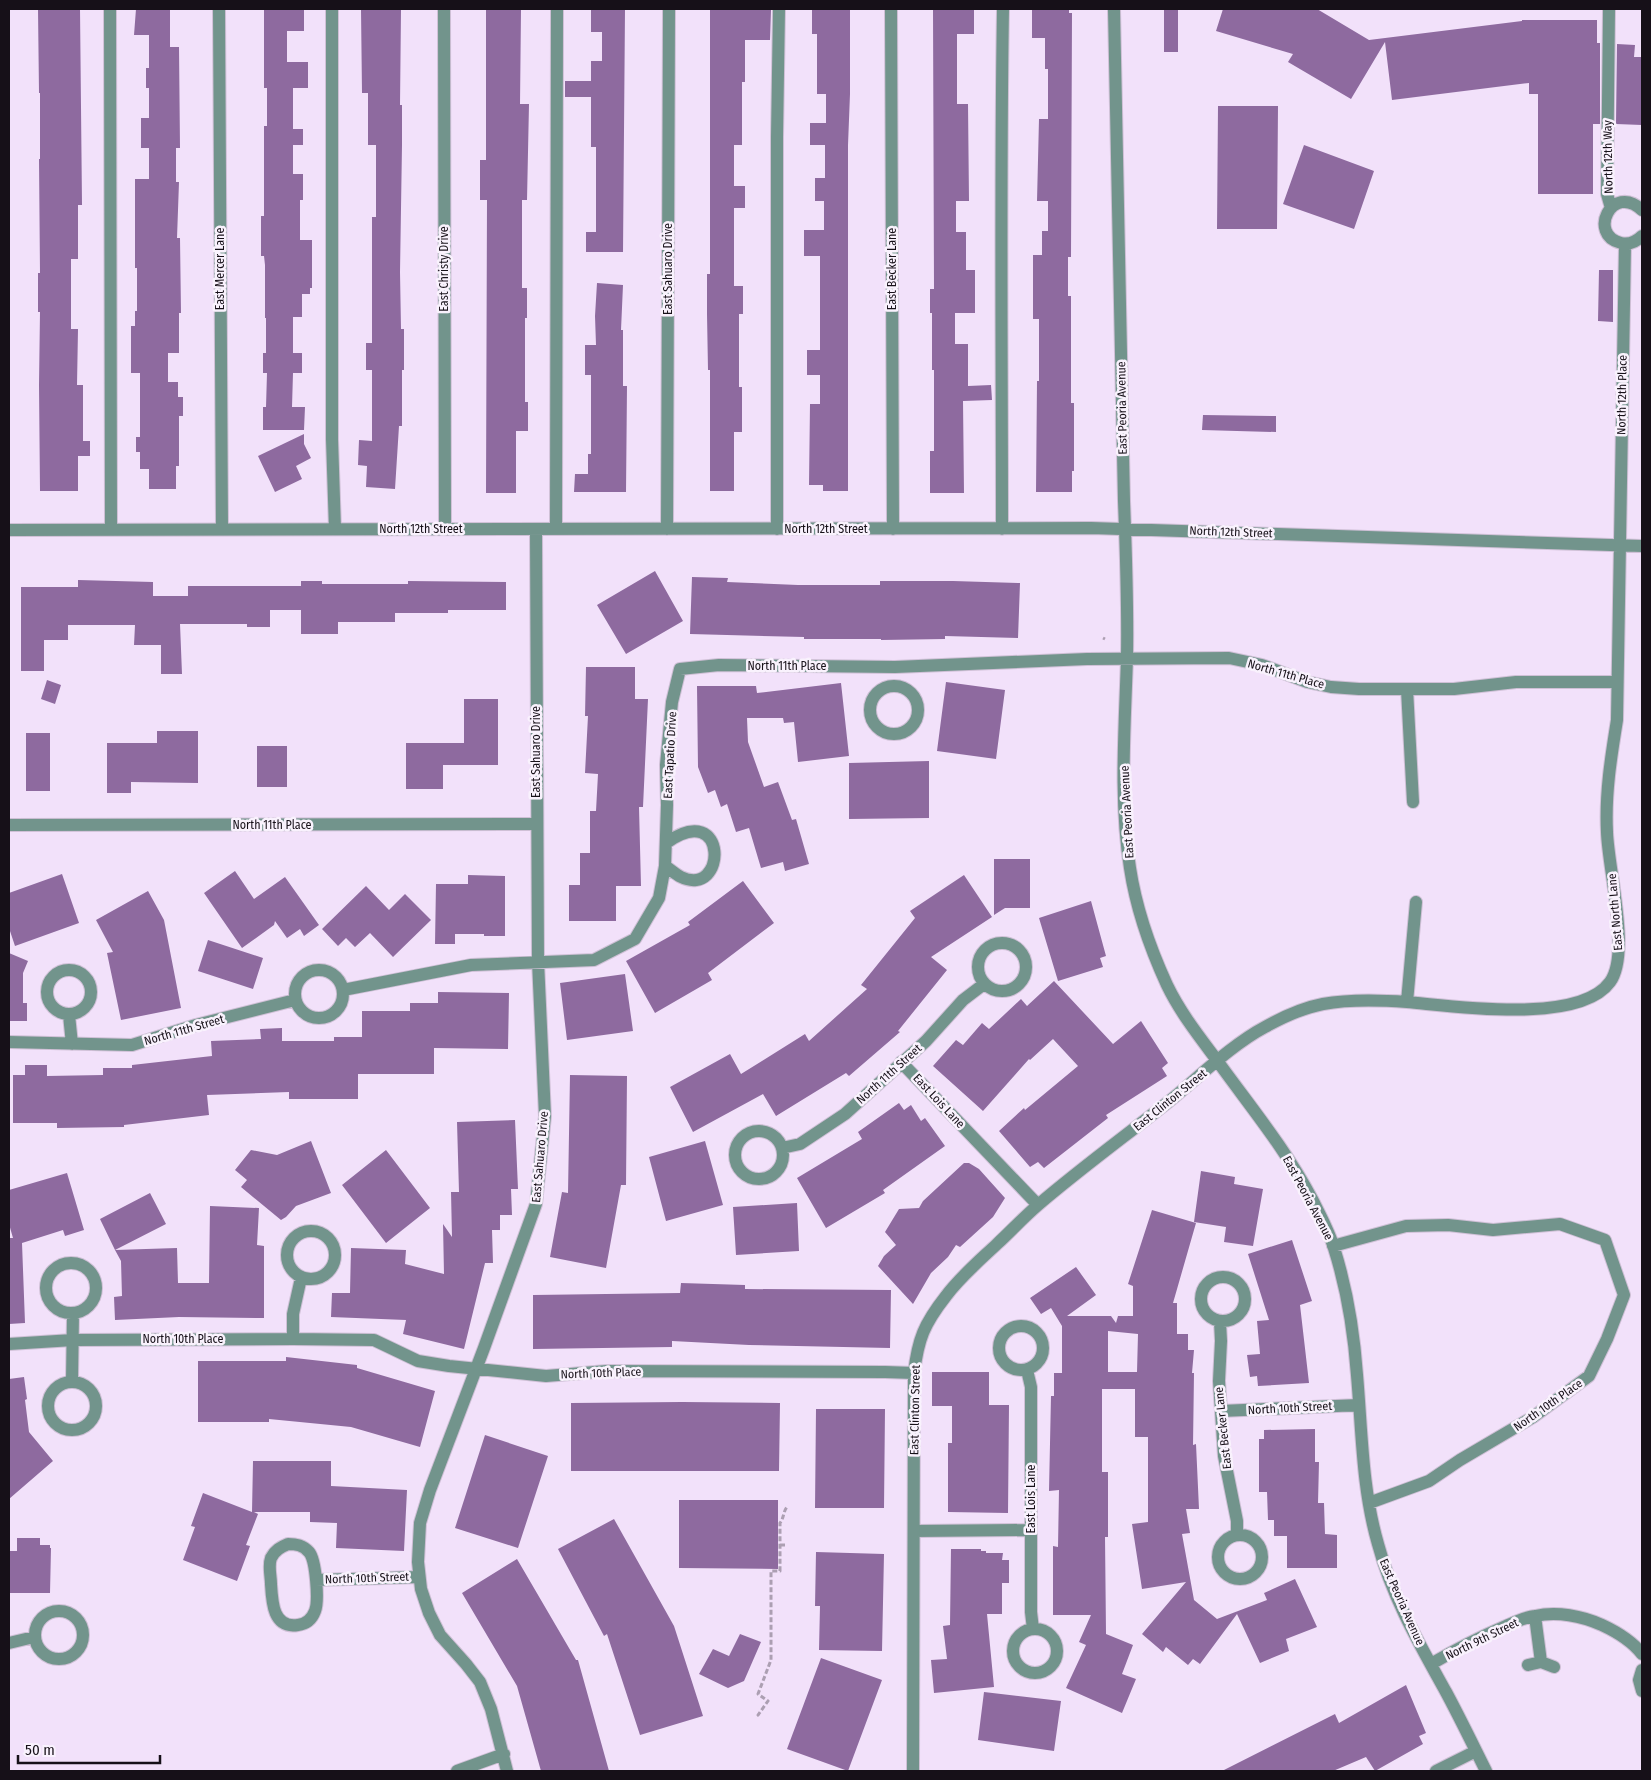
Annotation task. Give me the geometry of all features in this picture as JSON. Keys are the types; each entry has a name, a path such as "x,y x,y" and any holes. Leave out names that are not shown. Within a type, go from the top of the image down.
{"street":[{"path":"110,9 111,530"},
{"name":"East Mercer Lane","path":"219,9 222,529"},
{"path":"332,9 332,439 335,529"},
{"name":"East Christy Drive","path":"444,9 445,529"},
{"path":"556,529 557,9"},
{"name":"East Sahuaro Drive","path":"667,529 669,9"},
{"path":"777,529 777,137 779,9"},
{"name":"East Becker Lane","path":"891,9 893,529"},
{"path":"1002,529 1001,143 1003,9"},
{"name":"East Peoria Avenue","path":"1114,9 1127,564 1127,658 1124,717 1125,812 1130,868 1145,927 1167,985 1186,1019 1294,1166 1323,1221 1333,1246 1353,1329 1362,1462 1378,1544 1402,1608 1486,1771"},
{"name":"North 12th Way","path":"1609,9 1607,194 1611,208"},
{"name":"North 12th Way","path":"1625,244 1612,239 1605,228 1605,220 1611,208 1624,202 1637,205 1642,210"},
{"path":"1625,244 1642,236"},
{"name":"North 12th Place","path":"1620,546 1625,244"},
{"name":"East Sahuaro Drive","path":"508,1771 491,1709 480,1682 440,1635 429,1614 419,1576 420,1522 440,1459 476,1368 536,1204 545,1116 538,961 536,529"},
{"name":"North 12th Street","path":"9,530 1125,529 1642,546"},
{"name":"East North Lane","path":"1218,1062 1241,1041 1301,1009 1350,1000 1514,1010 1549,1008 1574,1004 1595,995 1610,982 1620,954 1606,833 1609,768 1617,720 1620,546"},
{"name":"North 11th Place","path":"680,669 719,665 895,666 1127,658 1229,658 1262,665 1307,682 1330,687 1359,689 1454,690 1516,682 1617,682"},
{"path":"895,666 895,686"},
{"name":"East Tapatio Drive","path":"538,961 594,960 635,939 659,898 665,866 666,765 672,702 680,669"},
{"path":"1407,689 1413,802"},
{"name":"North 11th Place","path":"9,825 536,824"},
{"path":"665,866 681,877 695,879 707,874 712,868 716,854 714,845 707,837 693,831 683,832 666,843"},
{"path":"1407,1002 1416,902"},
{"path":"342,990 471,964 538,961"},
{"path":"321,970 335,976 342,990 343,997 337,1011 324,1018 309,1017 298,1007 295,1000 296,985 301,978 314,971 321,970"},
{"name":"North 11th Street","path":"782,1148 800,1144 845,1114 926,1041 963,1000 984,984"},
{"name":"North 11th Street","path":"9,1042 132,1045 196,1025 295,1000"},
{"path":"69,1015 72,1044"},
{"name":"East Lois Lane","path":"901,1062 1038,1205"},
{"name":"East Clinton Street","path":"913,1771 914,1373 921,1335 931,1317 960,1279 1038,1205 1218,1062"},
{"name":"North 10th Place","path":"1333,1246 1406,1226 1448,1225 1493,1230 1560,1224 1605,1240 1624,1295 1607,1340 1589,1376 1534,1417 1460,1460 1429,1481 1369,1503"},
{"path":"293,1339 293,1314 301,1278"},
{"path":"72,1313 72,1381"},
{"name":"East Becker Lane","path":"1220,1322 1219,1381 1224,1456 1237,1521 1237,1535"},
{"name":"North 10th Place","path":"9,1344 73,1340 374,1340 418,1361 546,1376 607,1371 914,1373"},
{"name":"East Lois Lane","path":"1027,1370 1031,1387 1031,1612 1034,1628"},
{"name":"North 10th Street","path":"1221,1411 1359,1405"},
{"path":"914,1531 1031,1530"},
{"name":"North 10th Street","path":"288,1544 302,1546 309,1552 313,1560 316,1580 317,1605 308,1621 297,1626 289,1625 277,1617 273,1608 270,1563 274,1552 288,1544"},
{"name":"North 10th Street","path":"316,1580 419,1576"},
{"name":"North 9th Street","path":"1431,1664 1493,1631 1535,1616 1554,1614 1576,1616 1594,1621 1615,1631 1642,1654"},
{"path":"1535,1616 1541,1662"},
{"path":"9,1643 34,1638"},
{"path":"1528,1665 1541,1662 1554,1667"},
{"path":"1642,1670 1639,1680 1642,1691"},
{"path":"1436,1771 1476,1751"},
{"path":"457,1771 504,1754"}],"path":[{"path":"759,1716 768,1701 758,1694 771,1660 771,1571 780,1571 780,1523 787,1508"},
{"path":"780,1546 787,1546"}],"building":[{"path":"38,9 80,9 82,205 78,205 78,259 71,259 71,329 78,329 77,385 83,385 83,441 90,441 90,456 78,456 78,491 40,491 40,312 38,312 38,273 40,273 40,93"},
{"path":"136,9 170,9 170,47 179,47 180,148 176,148 176,182 179,182 177,238 180,238 181,313 179,313 179,353 168,353 168,382 178,382 178,397 183,397 183,416 179,416 179,466 176,466 176,489 149,489 149,469 140,469 140,452 136,452 136,437 140,437 140,373 131,373 131,326 135,326 135,311 137,311 135,179 149,179 149,148 141,148 141,118 149,118 149,88 146,88 146,68 149,68 149,35 134,35"},
{"path":"264,9 304,9 304,31 287,31 287,62 308,62 308,88 293,88 293,129 303,129 303,145 293,145 293,174 303,174 303,200 300,200 300,240 312,240 312,288 310,288 310,294 302,294 302,317 293,317 293,353 302,353 302,373 293,373 292,407 305,407 304,430 263,430 263,407 266,407 267,373 263,373 263,353 266,353 266,318 265,265 264,256 261,256 261,216 264,216 264,126 267,126 267,88 264,88"},
{"path":"361,9 401,9 400,105 402,105 402,145 400,272 401,329 404,329 404,370 402,370 402,426 399,426 395,489 366,487 367,466 358,465 359,440 372,441 372,370 366,370 366,343 372,343 372,217 376,217 376,145 368,145 368,93 362,93"},
{"path":"486,9 521,9 520,104 529,104 527,200 522,200 522,288 527,288 525,402 528,402 528,431 516,431 516,493 486,493 487,200 480,200 480,160 486,160"},
{"path":"591,9 625,9 623,252 586,252 586,232 596,232 596,147 591,147 591,97 565,97 565,81 591,81 591,61 602,61 602,32 591,32"},
{"path":"710,9 771,10 770,40 745,40 745,82 742,82 742,145 734,145 734,186 745,186 745,208 734,208 734,286 743,286 743,314 739,314 739,387 742,387 742,432 734,432 734,491 710,491 710,370 708,370 707,274 710,274"},
{"path":"812,9 850,9 848,491 823,491 823,485 809,485 810,404 820,404 820,375 807,375 807,350 820,350 820,256 804,256 804,230 824,230 824,201 815,201 815,178 825,178 825,145 810,145 810,123 826,123 826,94 817,94 817,34 812,34"},
{"path":"933,9 974,9 974,34 957,34 957,104 968,104 969,201 956,201 956,232 966,232 966,270 975,270 975,313 955,313 955,344 968,344 968,386 991,385 992,400 963,401 964,493 930,493 930,451 934,451 934,370 932,370 932,313 930,313 930,289 934,289"},
{"path":"1032,9 1069,9 1069,13 1072,13 1071,257 1068,257 1068,296 1071,296 1071,403 1074,403 1074,471 1072,471 1072,492 1036,492 1039,319 1033,319 1033,255 1042,255 1042,231 1048,231 1048,201 1037,201 1039,119 1048,119 1048,69 1045,69 1045,38 1032,38"},
{"path":"1164,9 1178,9 1178,52 1164,52"},
{"path":"1223,9 1317,9 1369,40 1522,20 1597,20 1597,43 1600,43 1600,124 1593,124 1593,194 1538,194 1538,94 1529,94 1529,83 1392,100 1385,42 1351,99 1288,62 1293,54 1216,31"},
{"path":"1617,44 1635,45 1634,57 1642,57 1642,125 1616,124"},
{"path":"1218,106 1278,106 1277,229 1217,229"},
{"path":"1304,145 1374,171 1354,229 1283,204"},
{"path":"1599,270 1613,270 1613,322 1598,321"},
{"path":"597,283 623,285 621,330 623,330 623,386 627,386 626,492 574,492 575,474 588,474 588,454 591,454 591,375 585,375 585,345 596,345"},
{"path":"1203,415 1276,416 1276,432 1202,430"},
{"path":"304,434 304,444 311,458 296,466 302,479 275,492 258,456"},
{"path":"655,571 683,621 626,654 597,605"},
{"path":"692,577 728,578 727,582 798,585 880,585 880,581 1020,583 1018,638 945,636 945,639 881,640 690,634"},
{"path":"78,580 153,582 153,596 188,596 188,586 301,586 301,581 322,581 322,584 408,584 408,581 506,582 506,610 448,610 448,613 395,613 395,622 338,622 338,634 301,634 301,610 270,610 270,627 247,627 247,624 180,624 182,674 161,674 161,645 134,645 135,625 68,625 68,640 44,640 44,671 21,671 21,587 78,587"},
{"path":"586,667 635,667 635,699 648,699 643,807 639,807 641,886 616,886 616,921 569,921 569,885 580,885 580,853 590,853 590,811 596,811 598,774 585,773 588,716 585,716"},
{"path":"47,680 61,685 55,704 41,699"},
{"path":"946,682 1005,690 996,759 937,751"},
{"path":"841,683 849,756 798,762 794,722 784,723 783,718 747,718 748,742 764,787 778,782 792,820 796,819 809,864 785,871 783,862 761,868 749,828 736,832 727,804 721,807 715,790 708,793 698,767 697,686 756,686 757,693"},
{"path":"464,699 498,699 498,765 443,765 443,789 406,789 406,743 464,743"},
{"path":"157,731 198,731 198,783 131,782 131,793 107,793 107,743 157,743"},
{"path":"26,733 50,733 50,791 26,791"},
{"path":"257,746 287,746 287,787 257,787"},
{"path":"929,761 929,818 849,819 849,763"},
{"path":"994,859 1030,859 1030,908 1005,908 994,915"},
{"path":"235,871 254,899 285,877 319,925 304,936 300,929 287,938 275,921 274,925 242,948 204,893"},
{"path":"62,874 79,923 15,946 9,928 9,893"},
{"path":"468,875 505,876 505,936 455,934 455,944 435,944 436,884 468,884"},
{"path":"964,875 992,917 931,957 947,970 898,1031 900,1032 849,1076 846,1073 776,1116 763,1094 693,1132 670,1087 730,1054 741,1074 805,1034 809,1041 867,989 861,985 915,918 910,911"},
{"path":"743,881 774,923 708,973 712,980 655,1013 626,961 690,925 688,922"},
{"path":"366,886 389,910 405,894 431,920 393,957 370,933 355,947 346,938 338,946 322,929"},
{"path":"148,891 164,920 181,1008 121,1020 107,953 113,952 96,920"},
{"path":"1091,901 1106,956 1100,958 1103,967 1058,981 1039,918"},
{"path":"208,940 263,958 253,989 198,971"},
{"path":"9,953 28,961 23,973 23,1003 27,1003 27,1021 9,1021"},
{"path":"625,974 633,1031 567,1040 560,983"},
{"path":"1054,981 1113,1044 1141,1021 1168,1063 1162,1068 1167,1076 1106,1115 1108,1118 1044,1168 1038,1162 1030,1167 999,1131 1024,1108 1025,1110 1078,1066 1053,1039 1029,1059 983,1111 933,1066 956,1040 963,1045 982,1023 989,1029 1021,999 1027,1006"},
{"path":"438,992 509,993 508,1049 434,1048 434,1074 358,1074 358,1099 289,1099 289,1092 207,1095 209,1115 124,1125 124,1127 57,1128 57,1123 13,1123 13,1075 25,1075 25,1065 47,1065 47,1076 103,1075 103,1068 132,1068 132,1065 212,1056 211,1041 261,1039 260,1029 282,1028 282,1041 334,1041 334,1037 362,1037 362,1011 410,1011 410,1003 438,1003"},
{"path":"570,1075 627,1076 626,1185 621,1185 606,1268 550,1257 562,1192 568,1193"},
{"path":"899,1103 904,1110 911,1105 921,1121 925,1118 945,1146 883,1190 885,1193 826,1228 797,1178 862,1139 858,1132"},
{"path":"515,1120 518,1189 511,1189 512,1215 500,1215 500,1230 492,1230 493,1263 485,1263 464,1349 403,1334 406,1320 331,1317 332,1293 350,1293 351,1248 406,1250 405,1264 444,1274 443,1224 452,1237 451,1192 459,1192 457,1122"},
{"path":"311,1141 331,1193 296,1206 281,1220 241,1187 247,1180 235,1170 251,1150 277,1155"},
{"path":"705,1141 723,1205 666,1221 649,1157"},
{"path":"386,1150 430,1208 386,1243 342,1185"},
{"path":"964,1163 969,1163 979,1169 1005,1198 993,1217 960,1247 956,1245 948,1257 931,1273 913,1304 878,1266 884,1256 896,1245 885,1232 899,1209 919,1208 923,1201"},
{"path":"1201,1171 1235,1177 1234,1184 1263,1189 1253,1246 1224,1242 1226,1227 1194,1222"},
{"path":"67,1173 84,1230 65,1236 63,1230 22,1243 25,1323 9,1324 9,1238 13,1238 9,1224 9,1190"},
{"path":"150,1193 166,1224 115,1250 100,1219"},
{"path":"797,1203 799,1251 736,1255 733,1207"},
{"path":"210,1206 259,1208 257,1245 264,1246 264,1318 179,1317 115,1320 114,1297 122,1296 121,1261 115,1250 177,1248 178,1283 209,1283"},
{"path":"1152,1210 1196,1223 1173,1303 1177,1303 1177,1334 1188,1334 1188,1350 1194,1350 1192,1373 1194,1373 1193,1445 1196,1444 1199,1509 1186,1509 1190,1533 1182,1534 1194,1600 1217,1619 1267,1600 1264,1593 1295,1579 1317,1627 1286,1639 1289,1651 1260,1663 1237,1614 1200,1664 1193,1659 1188,1665 1166,1647 1163,1652 1142,1634 1186,1582 1142,1589 1132,1524 1148,1522 1148,1437 1135,1437 1135,1389 1102,1389 1102,1472 1108,1472 1108,1537 1105,1537 1106,1634 1133,1645 1122,1674 1136,1679 1122,1713 1066,1688 1086,1645 1079,1642 1091,1615 1053,1615 1053,1546 1058,1547 1059,1490 1049,1491 1051,1396 1054,1396 1054,1373 1062,1373 1062,1326 1051,1308 1041,1314 1030,1298 1076,1267 1096,1295 1067,1316 1111,1316 1116,1323 1118,1316 1133,1316 1133,1286 1128,1284","holes":["1108,1331 1138,1334 1137,1372 1108,1372"]},
{"path":"1292,1240 1312,1301 1300,1305 1309,1383 1258,1386 1257,1376 1250,1377 1247,1355 1260,1354 1257,1321 1269,1320 1248,1254"},
{"path":"681,1283 745,1285 745,1289 891,1290 890,1348 749,1345 672,1341 672,1347 533,1349 533,1295 680,1293"},
{"path":"286,1357 357,1365 357,1368 435,1391 420,1447 351,1427 269,1419 269,1422 198,1422 198,1361 286,1361"},
{"path":"932,1372 989,1372 989,1405 1009,1405 1008,1513 948,1512 948,1443 952,1443 952,1406 932,1406"},
{"path":"24,1377 29,1432 53,1461 9,1499 9,1379"},
{"path":"571,1403 780,1403 779,1471 571,1471"},
{"path":"816,1409 885,1409 884,1508 815,1508"},
{"path":"1315,1429 1315,1462 1319,1462 1318,1503 1324,1503 1325,1534 1337,1535 1337,1568 1287,1568 1287,1536 1274,1536 1274,1520 1268,1520 1267,1492 1259,1492 1259,1439 1264,1439 1264,1430"},
{"path":"485,1435 548,1456 518,1548 455,1528"},
{"path":"253,1461 331,1461 331,1486 407,1490 404,1551 336,1548 337,1523 310,1522 310,1512 254,1512 258,1514 246,1545 250,1546 237,1581 183,1560 195,1527 191,1526 203,1493 252,1512"},
{"path":"679,1500 778,1500 778,1569 679,1568"},
{"path":"614,1519 674,1626 703,1716 640,1735 607,1634 604,1636 558,1549"},
{"path":"17,1538 40,1538 40,1545 50,1545 50,1593 9,1593 9,1551 17,1551"},
{"path":"951,1549 981,1549 981,1551 986,1551 986,1553 1003,1553 1002,1560 1009,1560 1009,1583 1002,1583 1002,1614 987,1614 994,1687 934,1693 931,1660 947,1659 943,1626 950,1625"},
{"path":"816,1552 884,1554 882,1651 819,1650 820,1606 815,1606"},
{"path":"517,1559 576,1660 578,1660 609,1771 541,1771 517,1686 462,1593"},
{"path":"740,1634 761,1642 744,1681 728,1688 699,1674 713,1649 729,1656"},
{"path":"821,1658 882,1680 848,1771 787,1749"},
{"path":"1406,1685 1426,1733 1419,1736 1423,1744 1375,1771 1366,1757 1333,1771 1222,1771 1335,1714 1339,1723"},
{"path":"984,1692 1061,1701 1054,1751 978,1740"}]}
